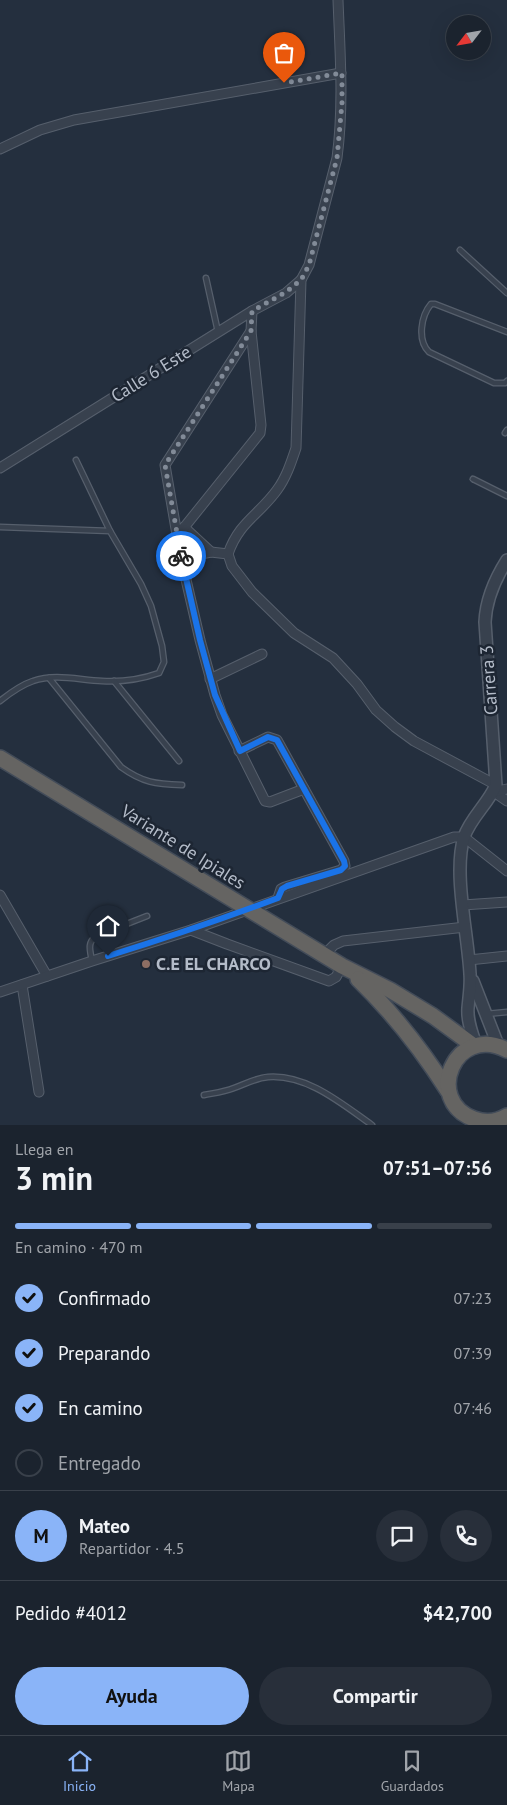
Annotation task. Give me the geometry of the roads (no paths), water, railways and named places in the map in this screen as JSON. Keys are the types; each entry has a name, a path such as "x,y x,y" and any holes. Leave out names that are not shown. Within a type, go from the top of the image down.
{"highway":[{"name":"Variante de Ipiales","path":"0,758 344,967 390,990 433,1016 475,1045"},
{"name":"Variante de Ipiales","path":"344,967 375,996 428,1058 456,1107 466,1119"},
{"path":"449,1092 448,1075 460,1054 475,1045 503,1046"},
{"path":"466,1119 486,1122 506,1119"}],"street":[{"path":"338,0 342,103 337,158 309,265 301,280 296,448 290,466 277,491 239,531 228,554 232,566 252,592 294,633 333,658 357,684 376,710 395,727 414,741 499,789 507,801"},
{"path":"0,149 40,130 74,120 342,73"},
{"name":"Calle 6 Este","path":"0,468 252,311 286,292 301,280"},
{"path":"181,531 260,433 261,425 251,331 252,311"},
{"path":"251,331 165,465 181,531 181,558 210,678 222,715 265,801 270,802 304,789"},
{"path":"181,531 211,552"},
{"path":"181,558 211,552 228,554"},
{"name":"Carrera 3","path":"499,789 484,622 485,607 490,592 507,560"},
{"path":"210,678 262,654"},
{"path":"240,751 268,737 277,740 344,861 345,866 341,870 284,887 278,898"},
{"path":"475,1045 470,1028 468,1010 470,975 460,874 461,850 470,822 499,789"},
{"path":"0,992 191,930 454,837 464,837 507,871"},
{"path":"0,896 47,976"},
{"path":"463,905 507,902"},
{"path":"324,955 334,944 343,941 465,927"},
{"path":"191,930 329,981 336,977 344,967"},
{"path":"469,960 507,956"},
{"path":"470,975 485,1015 503,1046"},
{"path":"22,985 39,1092"}],"lane":[{"path":"460,250 507,293"},
{"path":"206,278 218,332"},
{"path":"507,332 436,304 431,304 423,320 422,339 424,347 428,352 494,383 504,383 507,381"},
{"path":"0,701 21,686 35,680 59,677 114,681 159,673 164,662 162,646 151,606 141,584 110,530 76,460"},
{"path":"473,479 507,496"},
{"path":"0,527 110,530"},
{"path":"49,678 121,767 135,777 152,783 182,785"},
{"path":"114,681 180,761"},
{"path":"92,961 90,940 147,916"},
{"path":"485,1015 507,1012"},
{"path":"204,1095 221,1092 266,1077 281,1078 301,1083 325,1093 372,1125"}],"place":[{"name":"C.E EL CHARCO","path":"146,964"}]}
